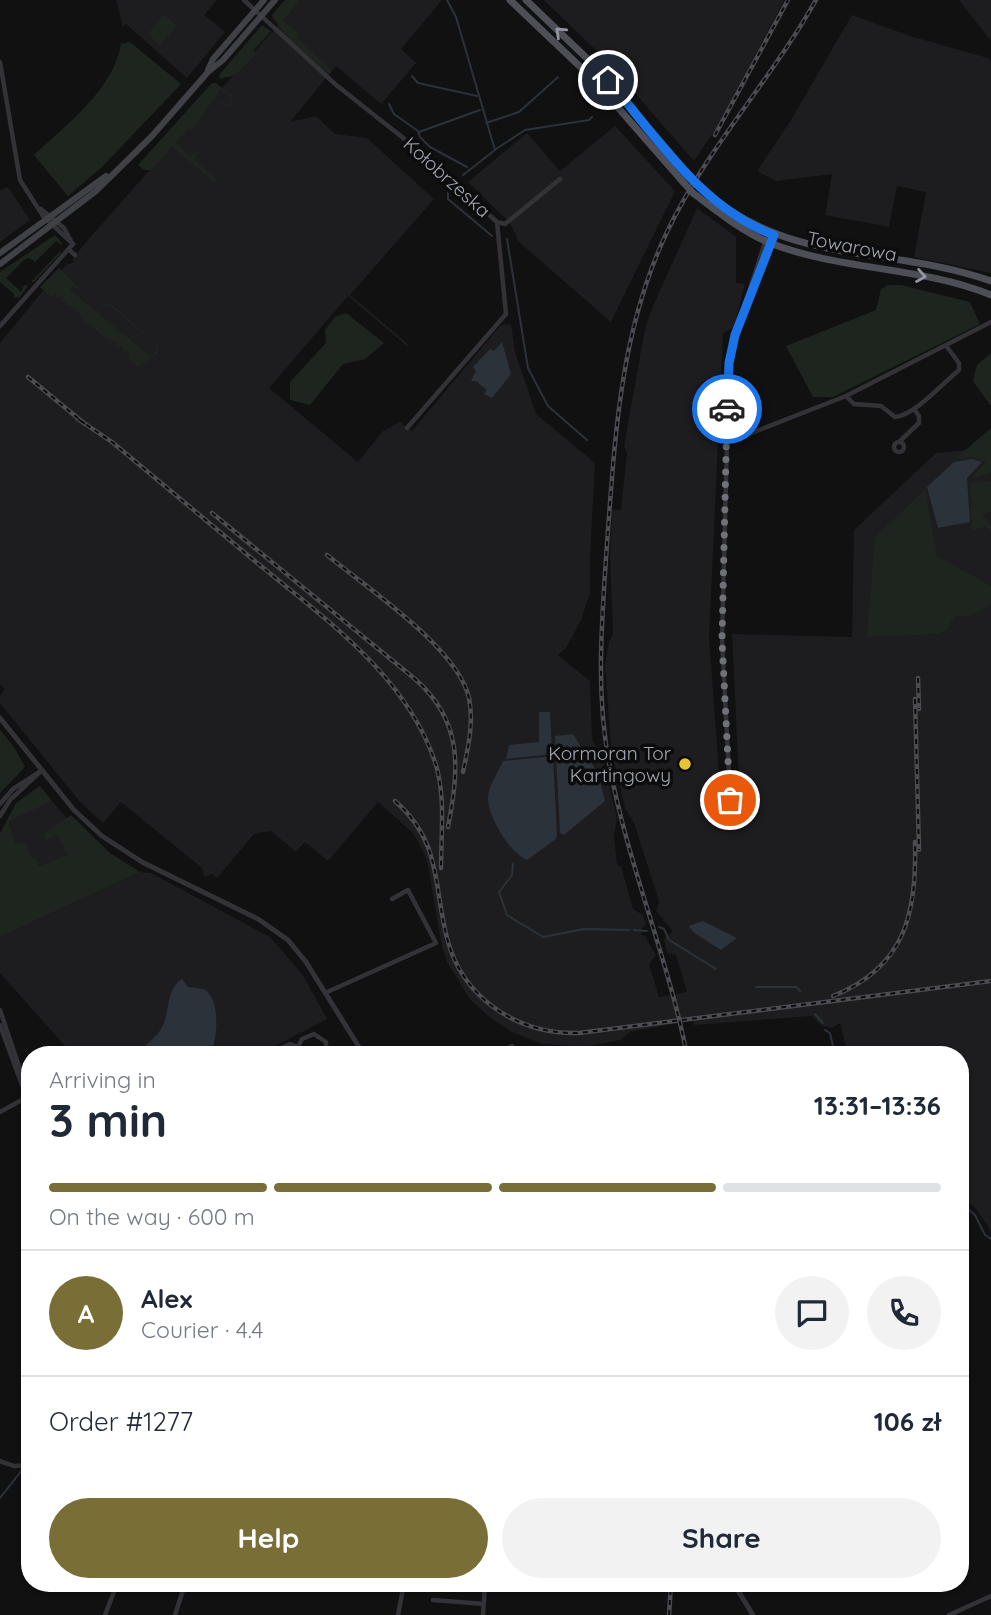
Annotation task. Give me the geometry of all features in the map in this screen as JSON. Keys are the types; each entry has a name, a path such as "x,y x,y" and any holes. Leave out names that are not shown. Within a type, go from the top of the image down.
{"main road":[{"path":"208,72 214,59 264,0"},
{"path":"0,264 96,191 152,136 275,0"},
{"name":"Towarowa","path":"510,0 593,79 682,182 729,220 823,258 938,279 991,295"},
{"name":"Towarowa","path":"526,0 598,69 698,185 729,211 770,238 950,269 991,281"},
{"path":"631,121 637,123 640,117"},
{"path":"0,253 118,169"}],"street":[{"name":"Kołobrzeska","path":"244,0 335,84 368,108 497,222 506,314 407,428"},
{"path":"0,62 20,180 38,207 73,244 0,327"},
{"path":"497,222 505,224 559,179"},
{"path":"731,813 722,640 729,363 735,335 770,238"},
{"path":"69,250 75,255"},
{"path":"726,443 846,396 947,347 991,322"},
{"path":"846,396 854,404 885,408 895,417 914,409 959,370 959,363 947,347"},
{"path":"899,442 919,423 919,416 914,409"},
{"path":"0,718 83,818 120,849 258,919 280,933 306,962 358,1046"},
{"path":"0,804 13,789 42,770"},
{"path":"0,816 10,800 42,770"},
{"path":"326,993 436,943 408,890 392,899"},
{"path":"0,1010 21,1072"},
{"path":"0,1025 21,1083"},
{"path":"299,1046 306,1036 314,1034 323,1038 326,1046"},
{"path":"0,1112 21,1100"},
{"path":"0,1461 21,1466"},
{"path":"105,1615 114,1592"},
{"path":"175,1615 180,1592"},
{"path":"398,1615 402,1592"},
{"path":"483,1615 485,1592"},
{"path":"739,1592 753,1615"},
{"path":"949,1615 991,1596"},
{"path":"433,1600 484,1604"}],"shaded area":[{"path":"116,0 217,0 204,15 225,32 187,78 126,24 123,27"},
{"path":"285,0 300,0 283,21 299,34 298,39 331,73 292,42 273,18 272,15"},
{"path":"300,0 442,0 401,49 416,63 381,104 336,66 290,122 316,116 335,134 367,138 434,199 350,295 408,344 407,346 348,296 269,388 358,462 383,431 400,422 412,431 501,325 511,324 515,352 536,414 595,463 590,593 581,620 566,648 558,655 590,681 592,739 603,760 617,818 614,836 617,865 621,866 633,909 643,915 646,925 642,928 641,935 645,936 656,955 649,964 659,997 687,992 676,955 667,953 664,939 673,931 656,911 659,901 634,823 625,808 611,748 605,665 609,641 613,635 610,555 612,510 621,510 627,453 624,446 644,334 650,313 697,208 736,237 736,283 745,284 734,327 723,333 709,637 722,813 731,813 749,821 748,808 755,797 741,786 739,779 732,634 852,637 854,530 936,453 991,448 991,1231 969,1202 969,1046 846,1046 840,1023 832,1028 822,1026 812,1016 694,1025 693,1020 630,1032 620,1040 588,1046 543,1044 512,1032 489,1017 469,998 447,962 442,947 428,865 423,851 413,833 378,802 328,861 305,842 296,852 271,831 254,834 217,878 212,874 204,877 202,868 121,802 103,823 80,802 0,703 0,695 5,689 0,684 0,343 56,275 73,263 73,258"},
{"path":"544,0 784,0 721,121 694,161 607,61"},
{"path":"959,0 991,0 991,41"},
{"path":"164,14 177,26 160,45 148,34"},
{"path":"852,15 910,36 988,58 991,62 991,273 914,257 926,192 897,186 889,227 825,215 832,174 776,181 757,171 791,120"},
{"path":"262,25 271,31 253,51 256,54 235,75 220,79 219,75"},
{"path":"130,42 181,84 102,167 68,196 34,155 99,91 109,76 121,44"},
{"path":"212,83 216,83 232,98 221,89 192,130 188,129 176,142 190,157 198,149 194,160 217,180 215,183 172,146 152,170 144,170 138,165"},
{"path":"615,126 675,191 611,322 519,242 510,223 468,182 527,133 560,171"},
{"path":"8,187 30,220 0,242 0,190"},
{"path":"55,235 62,243 61,249 61,245 56,241 35,262 30,258 25,259 6,278 21,292 24,285 28,286 20,297 14,298 14,294 0,282 0,272"},
{"path":"61,250 33,283 31,279 33,280"},
{"path":"59,268 85,294 73,286 70,290 151,357 156,350 156,344 109,305 100,305 110,303 157,344 158,353 138,367 128,357 130,354 127,351 123,353 121,346 117,348 117,343 111,343 111,339 107,339 81,318 79,312 76,313 77,310 71,310 72,306 66,305 66,301 63,303 61,297 56,297 56,293 51,297 40,287"},
{"path":"888,285 901,285 970,302 980,324 833,397 813,397 786,346 876,310 881,289"},
{"path":"346,313 384,343 365,359 343,364 310,405 290,400 290,382 326,343 325,330 335,317"},
{"path":"502,342 511,374 492,398 484,394 487,390 476,381 471,381 476,371 473,367 490,349 494,351"},
{"path":"991,353 990,405 973,381 977,365"},
{"path":"991,428 991,472 971,479 986,462 973,457 956,458"},
{"path":"972,459 982,462 967,478 970,522 938,528 927,487 954,462"},
{"path":"991,481 991,511 982,514 991,526 991,533 986,526 972,531 970,483"},
{"path":"925,490 937,556 991,586 991,604 971,616 955,616 946,630 939,634 867,637 875,537"},
{"path":"539,712 550,712 552,754 506,759 509,745 539,742"},
{"path":"0,730 25,767 0,793"},
{"path":"573,734 598,774 605,801 564,835 560,833 555,736"},
{"path":"553,756 556,839 527,860 507,842 495,823 489,805 489,792 503,761"},
{"path":"40,786 52,801 9,821 16,844 25,842 32,859 36,858 39,866 67,855 57,835 46,840 43,834 71,815 110,853 140,872 0,937 0,833 16,803"},
{"path":"52,801 67,818 43,834 57,835 67,855 40,866 16,844 9,820"},
{"path":"140,872 151,873 270,937 303,975 327,1019 275,1046 65,1046 0,973 0,937"},
{"path":"703,921 737,938 721,950 693,932 689,926"},
{"path":"182,979 188,987 205,990 210,994 215,1008 216,1025 213,1046 145,1046 161,1029 177,984"}],"waterway":[{"path":"447,0 456,17 495,150 463,175"},
{"path":"412,76 418,83 477,96"},
{"path":"486,123 519,112 558,77"},
{"path":"389,104 394,114 418,131 430,147 467,167"},
{"path":"419,132 480,110"},
{"path":"496,149 525,130 589,120 592,117"},
{"path":"448,192 448,199 492,236"},
{"path":"507,239 528,368 548,406 587,440"},
{"path":"513,864 512,875 499,892 507,915 543,937 584,929 629,930"},
{"path":"659,927 664,929 669,940 716,969"},
{"path":"634,930 647,931"},
{"path":"756,987 796,987 800,991"},
{"path":"815,1014 823,1023"},
{"path":"825,1030 830,1033 833,1046"},
{"path":"969,1210 975,1215 985,1235 991,1239"},
{"path":"0,1498 21,1471"}],"railway":[{"path":"715,135 788,0"},
{"path":"685,1046 627,840 605,740 601,684 602,628 617,424 629,346 639,307 667,232 701,172 816,0"},
{"path":"28,377 85,424"},
{"path":"78,419 112,442 309,605 384,675 422,731 435,762 442,801 441,868"},
{"path":"212,513 431,695 450,729 454,747 454,785 448,827"},
{"path":"327,555 430,639 461,679 469,698 471,717 463,772"},
{"path":"918,678 919,709"},
{"path":"915,699 919,850"},
{"path":"395,801 410,816 428,848 447,938 454,959 465,978 479,995 496,1009 514,1020 535,1027 556,1032 579,1033 991,981"},
{"path":"833,996 858,984 877,970 892,953 909,914 913,892 915,842"},
{"path":"669,1615 670,1592"}],"way so far":[{"path":"727,409 722,640 730,800"}],"place":[{"name":"Kormoran Tor Kartingowy","path":"685,764"}],"route":[{"path":"608,80 688,174 713,199 751,225 774,235 735,335 729,363 727,409"}]}
